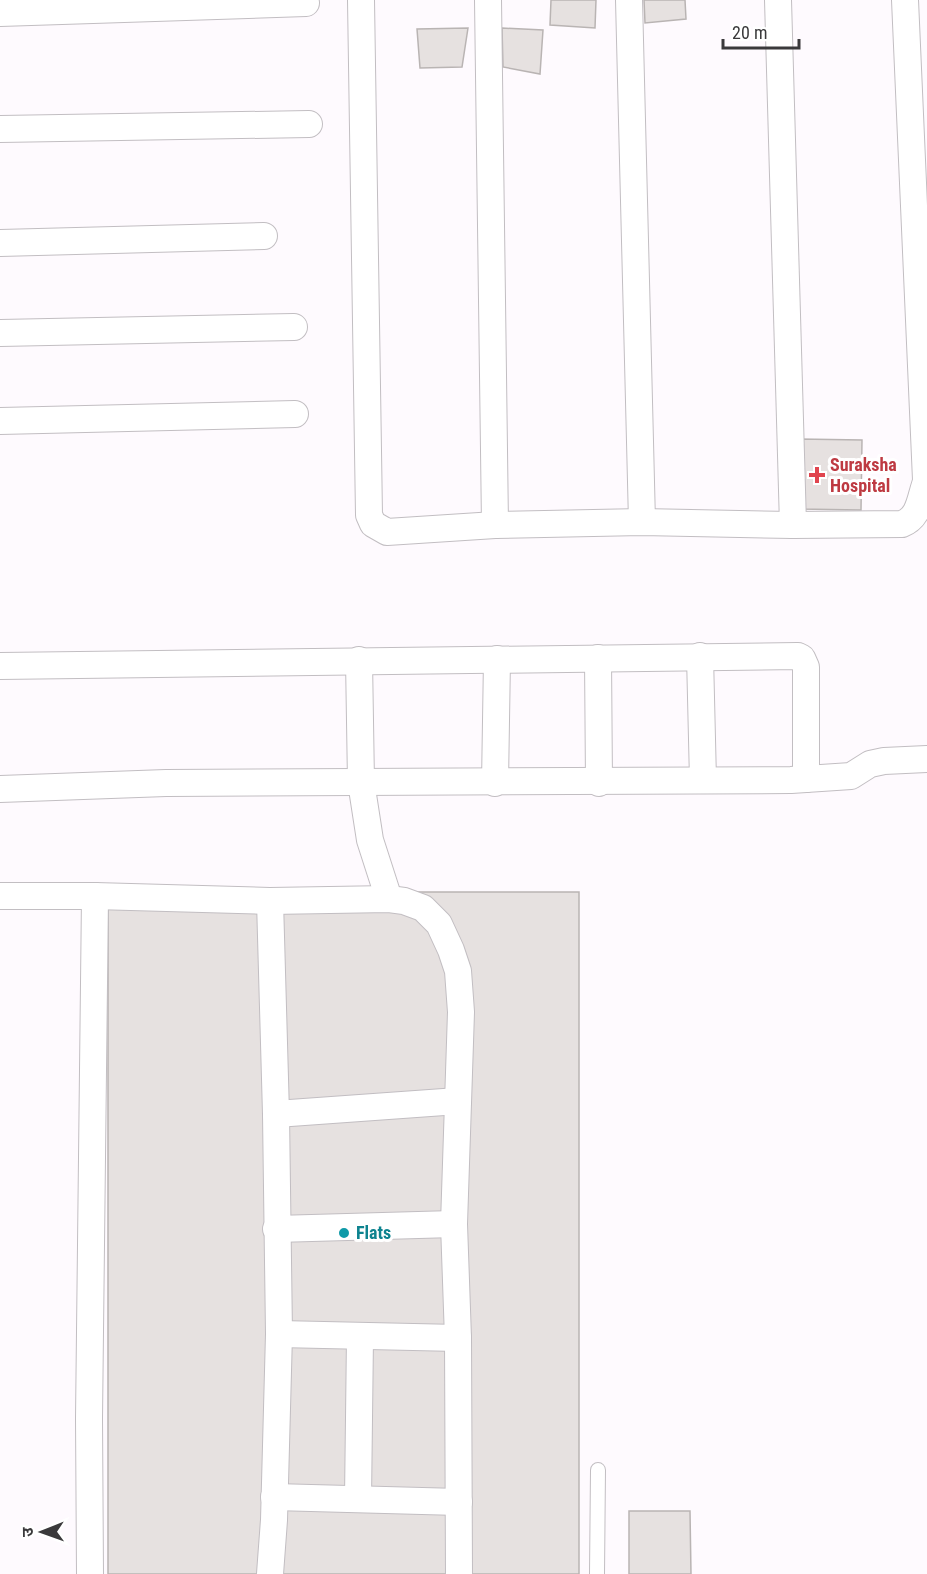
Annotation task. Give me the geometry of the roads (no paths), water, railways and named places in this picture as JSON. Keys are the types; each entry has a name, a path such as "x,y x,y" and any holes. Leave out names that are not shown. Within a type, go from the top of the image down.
{"street":[{"path":"361,0 369,515 373,524 387,532 495,525 642,522 793,525 902,524 909,521 917,512 927,480 905,0"},
{"path":"488,0 495,525"},
{"path":"629,0 642,522"},
{"path":"778,0 793,525"},
{"path":"0,13 306,3"},
{"path":"0,129 309,124"},
{"path":"0,243 264,236"},
{"path":"0,333 294,327"},
{"path":"0,421 295,414"},
{"path":"700,656 704,780"},
{"path":"0,666 700,656 802,658 806,666 806,779"},
{"path":"598,658 599,783"},
{"path":"495,783 497,659"},
{"path":"359,660 361,782 370,840 389,899"},
{"path":"0,789 166,783 599,783 806,779 851,776 870,764 884,761 927,759"},
{"path":"0,896 270,901 389,899 404,901 423,908 439,924 458,971 461,1012 454,1224 458,1338 459,1574"},
{"path":"90,1574 89,1419 95,896"},
{"path":"270,901 279,1334 270,1574"},
{"path":"276,1114 458,1101"},
{"path":"276,1229 454,1224"},
{"path":"279,1334 458,1338"},
{"path":"358,1499 360,1337"},
{"path":"274,1497 459,1502"}],"lane":[{"path":"597,1574 598,1470"}],"place":[{"name":"Suraksha Hospital","path":"817,475"},
{"name":"Flats","path":"344,1233"}]}
